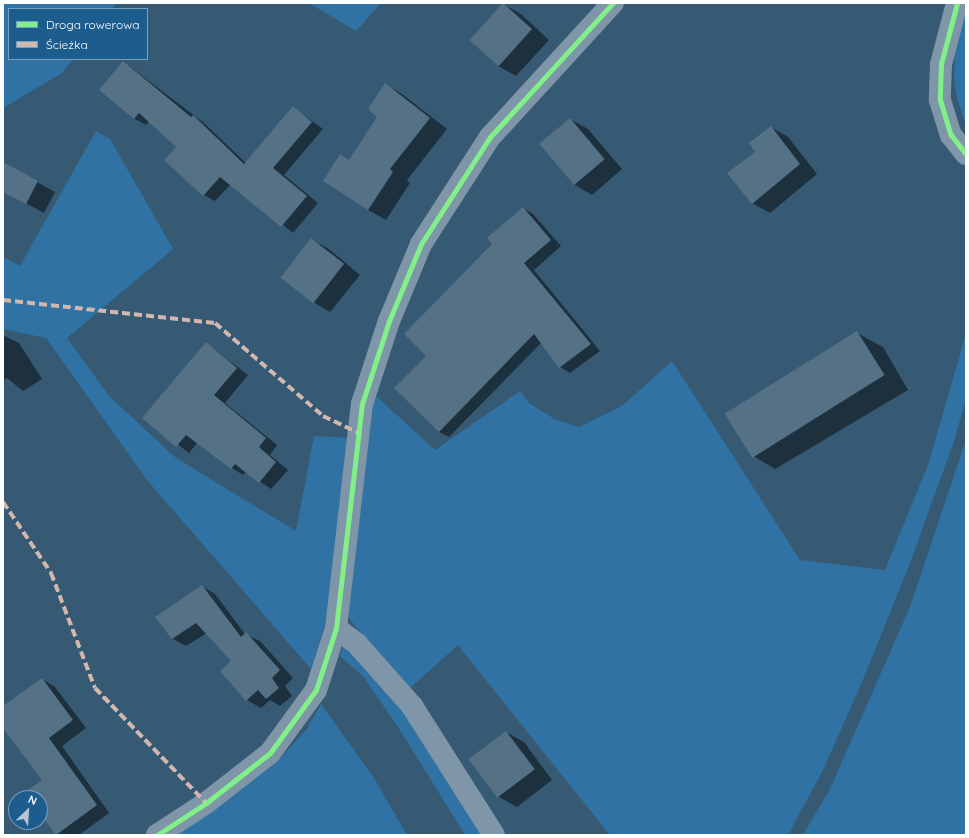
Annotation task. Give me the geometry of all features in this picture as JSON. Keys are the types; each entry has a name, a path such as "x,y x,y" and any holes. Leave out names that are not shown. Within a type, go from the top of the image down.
{"street":[{"path":"157,835 206,803 270,753 316,690 336,628 362,404 390,321 421,244 490,137 613,3"},
{"path":"957,3 941,64 940,100 950,135 966,154"},
{"path":"336,628 357,644 412,706 494,835"}],"shaded area":[{"path":"3,3 117,3 113,8 8,8 8,60 72,60 62,73 3,108"},
{"path":"309,3 381,3 356,31"},
{"path":"966,11 966,125 957,99 954,78 955,50"},
{"path":"96,131 110,139 173,249 67,338 109,396 176,458 296,531 314,436 351,438 327,617 311,669 147,480 46,338 3,329 3,257 20,266"},
{"path":"966,334 966,400 953,444 910,563 862,682 823,770 788,835 610,835 458,645 409,689 346,615 369,415 375,395 435,450 520,391 529,403 556,420 579,427 622,406 672,361 800,560 885,570 928,465"},
{"path":"966,440 966,835 803,835 830,789 910,607"},
{"path":"343,646 364,661 396,697 486,835 465,835 400,730 363,676 340,656"},
{"path":"321,704 374,778 407,835 179,835 177,832 280,758 307,729"}],"building":[{"path":"503,3 532,29 499,66 470,40"},
{"path":"123,61 191,117 193,115 244,164 293,106 312,122 273,168 307,196 281,227 220,177 203,196 164,160 176,147 139,113 134,119 99,90"},
{"path":"385,83 430,118 390,169 393,172 368,210 323,181 340,154 349,160 377,117 368,109"},
{"path":"570,118 605,159 574,185 539,144"},
{"path":"771,126 800,164 752,204 727,173 755,152 749,143"},
{"path":"3,162 38,181 26,204 3,192"},
{"path":"523,207 551,240 524,263 591,344 559,368 534,334 439,432 394,388 426,356 404,334 492,244 487,238"},
{"path":"311,238 344,264 313,303 280,277"},
{"path":"857,331 885,375 752,458 725,414"},
{"path":"206,342 237,368 214,395 266,438 259,447 276,462 259,483 235,464 231,469 186,435 176,447 142,418"},
{"path":"202,585 241,637 246,632 280,670 272,678 279,688 266,699 258,690 246,701 220,671 231,661 196,623 172,639 155,617"},
{"path":"42,678 73,720 49,738 97,805 56,835 48,824 48,790 28,790 42,780 3,728 3,706"},
{"path":"506,731 535,769 497,798 468,759"}],"marked path":[{"path":"3,300 215,323 323,416 361,434"},
{"path":"3,502 51,573 95,688 206,803"}],"cycle path":[{"path":"157,835 206,803 270,753 316,690 336,628 362,404 389,321 421,244 490,137 613,3"},
{"path":"957,3 941,64 940,100 951,135 966,154"}]}
